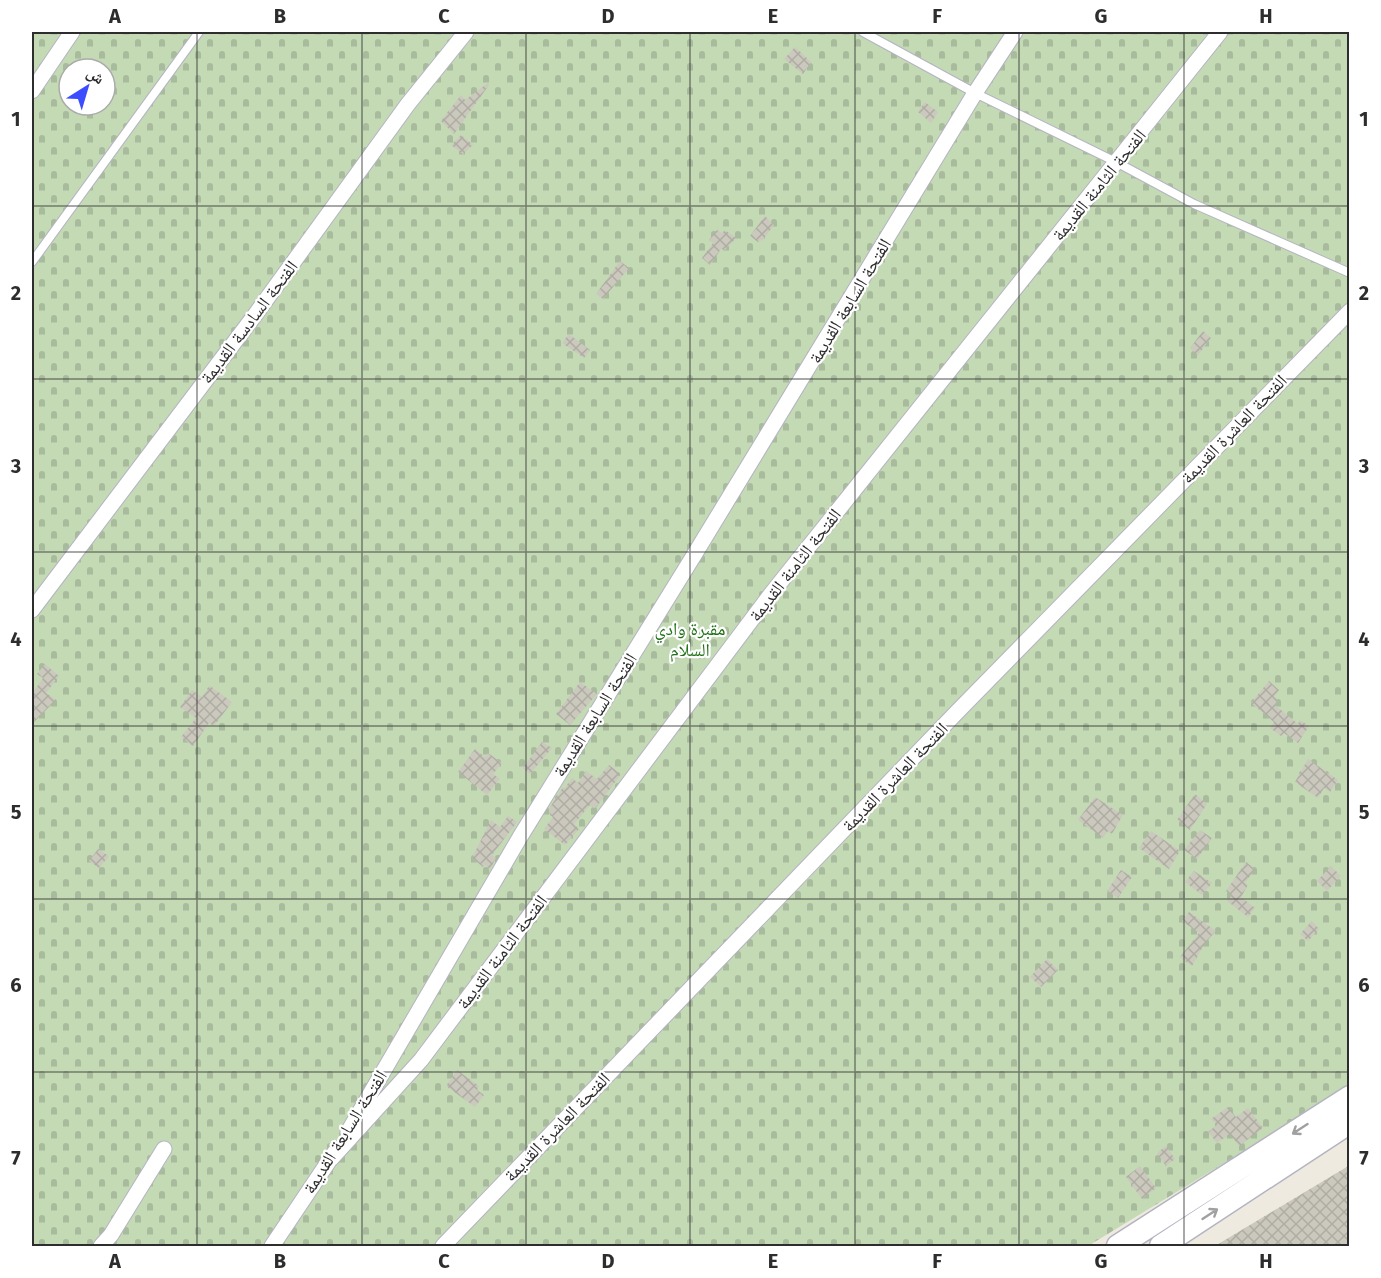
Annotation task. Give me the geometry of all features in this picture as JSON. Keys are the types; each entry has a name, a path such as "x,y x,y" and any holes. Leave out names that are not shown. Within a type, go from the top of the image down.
{"main road":[{"path":"1118,1246 1350,1097"},
{"path":"1161,1246 1350,1122"}],"street":[{"path":"32,91 72,32"},
{"name":"الفتحة السادسة القديمة","path":"32,610 255,315 408,104 466,32"},
{"name":"الفتحة السابعة القديمة","path":"272,1246 331,1159 525,829 715,522 975,93 1015,32"},
{"name":"الفتحة الثامنة القديمة","path":"331,1159 422,1060 771,594 1220,32"},
{"name":"الفتحة العاشرة القديمة","path":"443,1246 957,713 1350,311"},
{"path":"101,1246 111,1235 165,1149"}],"lane":[{"path":"32,262 199,32"},
{"path":"863,32 975,93 1116,162 1194,204 1350,273"}],"green space":[{"name":"مقبرة وادي السلام","path":"32,32 1349,32 1349,1087 1088,1246 32,1246"}],"building":[{"path":"795,47 811,62 803,74 784,59"},
{"path":"488,83 489,85 454,134 441,121 461,95 465,100"},
{"path":"925,102 938,112 931,123 918,112"},
{"path":"461,135 473,145 463,154 451,145"},
{"path":"765,216 774,225 762,241 758,242 750,236"},
{"path":"717,230 722,233 725,230 736,238 725,250 721,249 710,265 702,258 713,243 709,240"},
{"path":"620,261 629,268 603,299 596,294"},
{"path":"1203,331 1211,338 1198,355 1190,348"},
{"path":"569,334 590,350 584,358 562,343"},
{"path":"45,664 59,676 46,693 56,700 32,724 32,694 43,678 37,674"},
{"path":"1269,681 1279,690 1274,697 1278,700 1275,705 1298,724 1300,720 1309,726 1298,743 1284,733 1281,736 1270,728 1274,722 1251,703"},
{"path":"580,682 597,694 570,725 556,714"},
{"path":"210,686 232,702 214,726 209,723 193,746 181,737 196,718 180,707 192,690 202,697"},
{"path":"542,742 552,748 530,774 523,768"},
{"path":"475,749 485,757 488,753 502,763 493,774 500,779 487,795 458,772"},
{"path":"1308,759 1338,780 1330,792 1324,788 1318,798 1295,782"},
{"path":"609,765 621,774 595,809 590,805 574,824 579,829 565,845 544,829 553,817 549,809 563,787 565,788 572,778 578,783 586,771 597,779"},
{"path":"1195,794 1207,804 1190,830 1177,820"},
{"path":"1095,797 1123,815 1112,834 1108,831 1103,838 1078,820"},
{"path":"508,816 517,822 492,855 496,858 490,869 485,865 483,867 472,858 491,820 500,827"},
{"path":"1200,830 1212,838 1197,859 1184,850"},
{"path":"1151,831 1180,851 1169,869 1139,848"},
{"path":"98,849 109,856 99,868 89,861"},
{"path":"1246,862 1255,869 1245,883 1248,885 1241,897 1255,908 1248,917 1227,901 1232,895 1226,891"},
{"path":"1331,866 1341,876 1327,891 1317,881"},
{"path":"1121,870 1132,877 1118,898 1107,891"},
{"path":"1194,871 1212,883 1202,895 1185,882"},
{"path":"1189,912 1216,931 1205,943 1192,966 1180,957 1199,933 1182,921"},
{"path":"1312,921 1319,929 1308,941 1300,934"},
{"path":"1047,959 1058,970 1041,987 1030,977"},
{"path":"457,1070 479,1086 477,1090 484,1095 475,1107 446,1086"},
{"path":"1228,1107 1236,1117 1248,1108 1263,1128 1239,1146 1230,1134 1217,1143 1208,1132 1217,1125 1211,1119"},
{"path":"1166,1146 1175,1159 1166,1166 1157,1153"},
{"path":"1350,1165 1350,1246 1215,1246"},
{"path":"1140,1166 1156,1188 1142,1199 1126,1177"}]}
